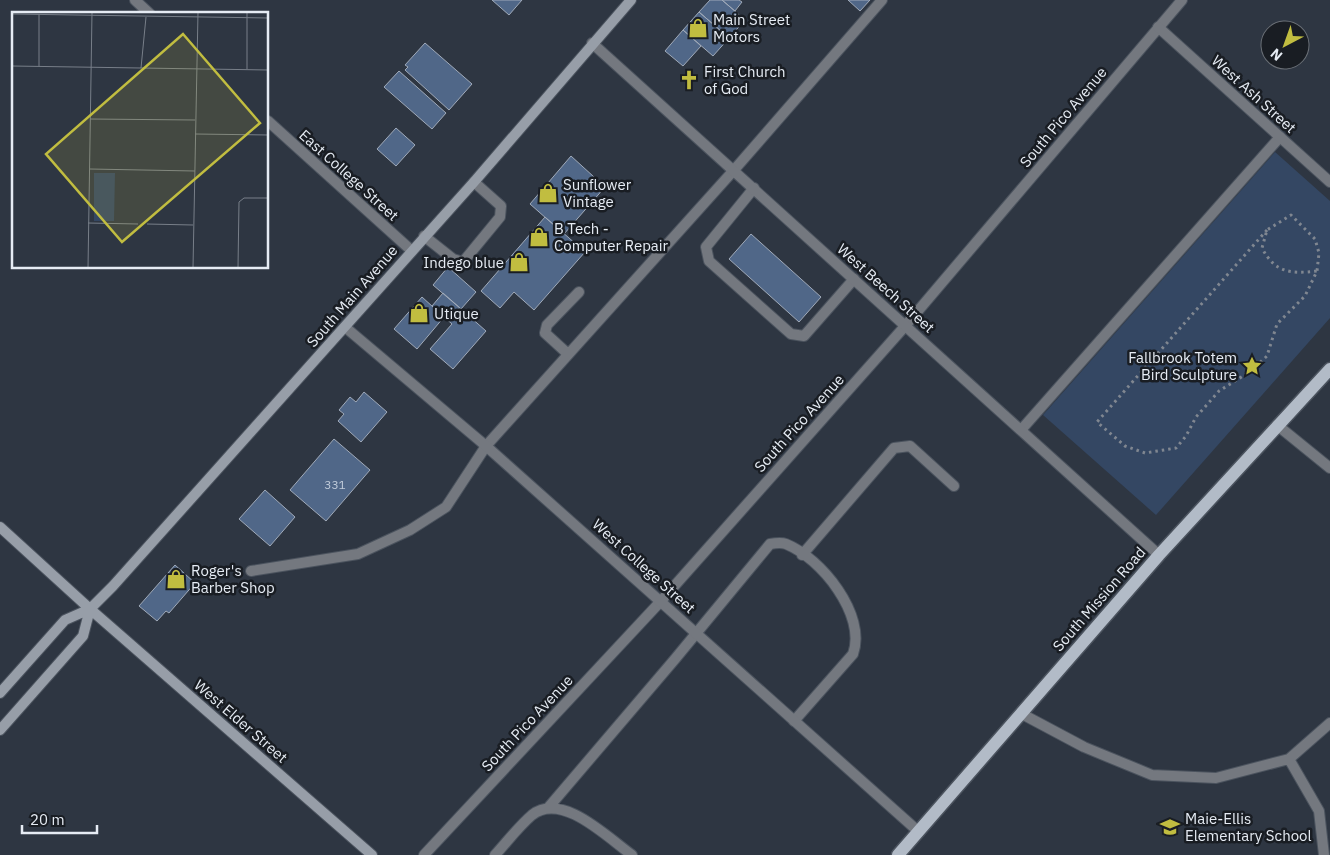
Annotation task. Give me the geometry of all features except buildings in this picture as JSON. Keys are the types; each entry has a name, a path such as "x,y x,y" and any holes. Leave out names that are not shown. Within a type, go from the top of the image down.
{"main road":[{"name":"South Main Avenue","path":"0,693 65,620 90,609 345,327 474,182 592,43 632,0"},
{"name":"South Mission Road","path":"898,855 1159,555 1330,369"},
{"name":"West Elder Street","path":"0,527 90,609 372,855"},
{"name":"South Main Avenue","path":"0,730 83,636 90,609"}],"street":[{"path":"135,0 148,12"},
{"path":"251,572 358,554 410,530 446,506 486,446 734,170 882,0"},
{"name":"South Pico Avenue","path":"424,855 661,601 906,325 1182,0"},
{"name":"West Ash Street","path":"1158,27 1330,182"},
{"name":"West Beech Street","path":"592,43 1159,555"},
{"name":"East College Street","path":"269,122 412,251"},
{"path":"1021,430 1280,137"},
{"path":"424,236 454,259 463,262 500,217 501,206 474,182"},
{"path":"754,188 706,247 708,261 791,334 804,336 854,279"},
{"path":"568,354 545,333 547,325 579,292"},
{"name":"West College Street","path":"345,327 486,446 919,832"},
{"path":"1278,425 1330,468"},
{"path":"802,555 894,448 910,446 954,486"},
{"path":"548,808 770,544 785,543 820,568 842,594 854,625 857,642 852,654 794,721"},
{"path":"1022,714 1084,747 1152,775 1216,778 1289,759 1330,723"},
{"path":"1289,759 1318,811 1324,855"},
{"path":"495,855 533,814 548,808 566,809 588,822 632,855"}],"path":[{"path":"1291,215 1316,239 1319,253 1317,271 1305,296 1277,324 1267,356 1251,371 1219,391 1196,417 1186,436 1176,448 1145,453 1125,446 1097,422 1267,230 1291,215"},
{"path":"1267,230 1262,248 1268,260 1283,270 1297,274 1317,271"}],"shaded area":[{"path":"1275,152 1330,201 1330,318 1156,515 1043,415"}],"place":[{"name":"Main Street Motors","path":"698,28"},
{"name":"First Church of God","path":"689,80"},
{"name":"Sunflower Vintage","path":"548,193"},
{"name":"B Tech - Computer Repair","path":"539,237"},
{"name":"Indego blue","path":"519,262"},
{"name":"Utique","path":"419,313"},
{"name":"Fallbrook Totem Bird Sculpture","path":"1252,366"},
{"name":"Roger's Barber Shop","path":"176,579"},
{"name":"Maie-Ellis Elementary School","path":"1170,827"}]}
